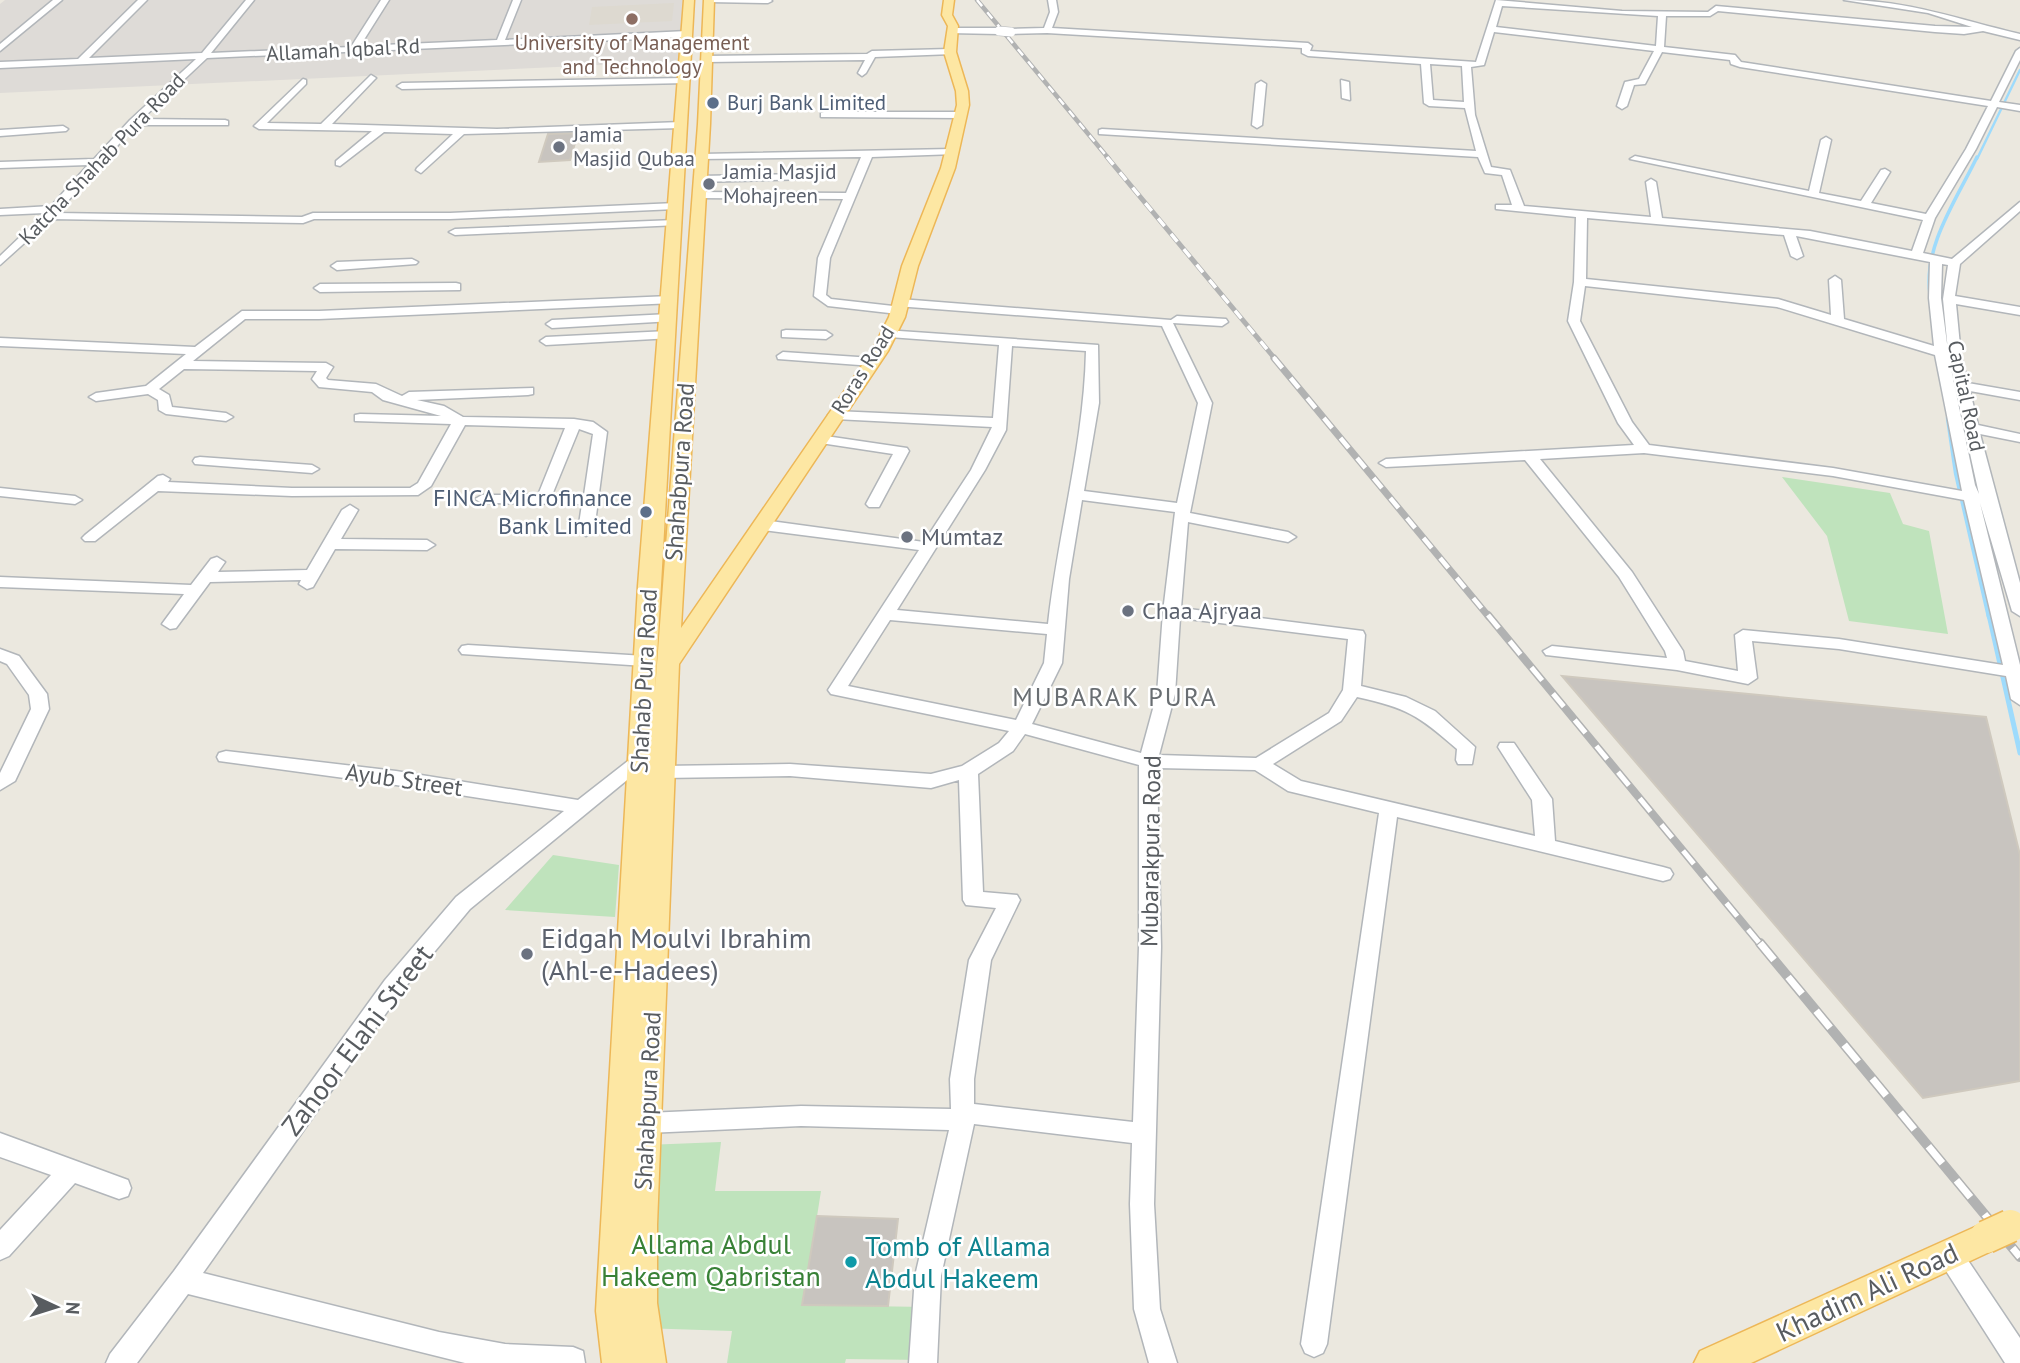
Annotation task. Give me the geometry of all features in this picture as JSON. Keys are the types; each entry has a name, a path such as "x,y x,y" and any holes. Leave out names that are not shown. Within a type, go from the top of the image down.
{"main road":[{"name":"Shahab Pura Road","path":"656,663 676,306 675,215 684,81 697,34 689,0"},
{"name":"Shahabpura Road","path":"648,1363 639,1303 647,1123 651,767 676,306 699,187 706,59 697,34 709,0"},
{"name":"Roras Road","path":"656,663 763,525 873,362 889,333 910,266 952,152 961,115 962,91 950,52 953,26 947,15 948,0"},
{"name":"Shahab Pura Road","path":"620,1363 613,1311 651,767"},
{"name":"Khadim Ali Road","path":"1712,1363 2005,1228"}],"street":[{"path":"0,48 58,0"},
{"path":"81,61 143,0"},
{"name":"Katcha Shahab Pura Road","path":"0,262 51,212 133,122 204,56 250,0"},
{"path":"354,49 385,0"},
{"path":"500,42 517,0"},
{"path":"709,0 768,1"},
{"path":"1046,30 1054,12 1052,0"},
{"path":"1764,0 1768,12"},
{"path":"1848,0 1962,16 1983,28 2020,37"},
{"path":"952,31 1046,30 1280,44 1308,46 1305,51 1308,52 1466,65 1481,64 1500,2 1662,15 1710,14 1716,8 1964,31 1983,28"},
{"path":"1622,106 1630,82 1643,82 1660,48 1662,15"},
{"path":"1962,16 1964,31"},
{"path":"1492,29 1735,58 1734,62 1740,64 2020,108"},
{"name":"Allamah Iqbal Rd","path":"0,65 697,34"},
{"path":"1917,254 1929,218 1971,149 2020,51"},
{"path":"706,59 870,57 878,53 950,52"},
{"path":"862,73 870,57"},
{"path":"1425,61 1429,103 1468,105"},
{"path":"1466,65 1468,105 1487,170 1506,172 1518,208"},
{"path":"324,127 371,78"},
{"path":"402,86 684,81"},
{"path":"303,82 259,126 461,131 681,125"},
{"path":"1344,82 1347,98"},
{"path":"1257,125 1261,84"},
{"path":"824,115 961,115"},
{"path":"133,122 225,123"},
{"path":"0,132 62,129"},
{"path":"340,163 381,129"},
{"path":"421,170 461,131"},
{"path":"1102,132 1482,155"},
{"path":"1813,195 1826,141"},
{"path":"702,157 952,152"},
{"path":"868,153 824,258 820,296 828,302 899,306"},
{"path":"1635,159 1929,218"},
{"path":"0,165 95,162"},
{"path":"1865,205 1871,191 1885,172"},
{"path":"699,187 805,177"},
{"path":"1651,182 1657,220"},
{"path":"699,187 850,196"},
{"path":"1500,207 1789,232 1954,263 2018,210"},
{"path":"0,212 303,220 313,216 675,215"},
{"path":"1582,214 1580,282 1574,321 1625,423 1644,449"},
{"path":"455,232 675,215"},
{"path":"1789,232 1797,256"},
{"path":"1936,259 1934,278 1942,354 1969,496 2020,699"},
{"path":"335,266 412,262"},
{"name":"Capital Road","path":"1954,263 1942,354 1962,386 1988,500 2020,611"},
{"path":"309,301 335,266"},
{"path":"335,266 388,276 380,288"},
{"path":"1835,280 1839,323"},
{"path":"1580,282 1778,303 1942,354"},
{"path":"96,397 150,390 242,315 380,288 456,287"},
{"path":"1949,299 2020,312"},
{"path":"309,301 676,306"},
{"path":"552,324 676,306"},
{"path":"546,341 676,306"},
{"name":"Mubarakpura Road","path":"899,306 1167,323 1205,403 1183,512 1171,612 1166,694 1148,761 1149,987 1142,1204 1147,1309 1163,1363"},
{"path":"1177,320 1222,322"},
{"path":"651,767 790,770 931,781 968,771 1006,747 1021,727 1053,663 1061,579 1092,403 1093,348 889,333"},
{"path":"786,334 826,335"},
{"path":"0,342 196,351"},
{"path":"1006,343 1001,423 978,470 837,690 1021,727 1148,761 1259,764 1296,786 1662,874"},
{"path":"783,356 873,362"},
{"path":"180,365 326,367 319,382 376,388 388,397 439,409 459,420"},
{"path":"1962,386 2020,396"},
{"path":"150,390 164,398 166,410 226,417"},
{"path":"388,397 528,391"},
{"path":"835,415 1001,423"},
{"path":"360,418 588,425 600,432 588,500 586,531"},
{"path":"90,538 160,481 292,492 412,492 424,486 459,420"},
{"path":"543,500 574,423"},
{"path":"1971,428 2020,438"},
{"path":"819,439 902,451 874,504"},
{"path":"1386,463 1644,449 1833,472 1988,500"},
{"path":"1529,455 1626,575 1674,651 1677,665"},
{"path":"200,461 312,469"},
{"path":"0,492 75,500"},
{"path":"1076,495 1183,512 1288,537"},
{"path":"482,499 588,500"},
{"path":"0,583 202,584 308,581 350,510"},
{"path":"763,525 928,547"},
{"path":"330,544 427,545"},
{"path":"170,624 217,562"},
{"path":"1171,612 1357,635 1352,690 1335,717 1259,764"},
{"path":"885,614 1058,630"},
{"path":"1552,651 1677,665 1748,678 1742,635 1839,644 2013,672"},
{"path":"468,650 656,663"},
{"path":"0,654 13,660 38,694 40,709 8,776 0,783"},
{"path":"1352,690 1400,701 1429,715 1466,747 1465,760"},
{"path":"1507,747 1542,799 1546,846"},
{"name":"Ayub Street","path":"226,757 396,778 581,807"},
{"name":"Zahoor Elahi Street","path":"120,1363 183,1280 363,1027 463,903 581,807 651,767"},
{"path":"923,1363 928,1276 963,1116 962,1079 980,960 1010,900 972,900 968,771"},
{"path":"1314,1344 1389,808"},
{"path":"647,1123 801,1116 963,1116 1143,1135"},
{"path":"3,1149 119,1188"},
{"path":"0,1248 70,1172"},
{"path":"1950,1255 2020,1362"},
{"path":"183,1280 439,1345 505,1357 573,1360"}],"shaded area":[{"path":"5,0 689,0 685,61 0,93 0,4"},
{"path":"674,3 672,21 589,25 592,7"}],"green space":[{"path":"1782,477 1890,493 1903,524 1929,531 1948,634 1849,621 1827,536"},
{"path":"553,855 619,865 615,917 505,910"},
{"name":"Allama Abdul Hakeem Qabristan","path":"721,1142 715,1191 821,1191 803,1305 926,1307 923,1360 846,1359 845,1363 727,1363 732,1331 641,1328 646,1145"}],"building":[{"name":"Jamia Masjid Qubaa","path":"578,133 570,160 539,162 548,134"},
{"path":"1562,676 1986,717 2020,855 2020,1081 1923,1098"},
{"name":"Tomb of Allama Abdul Hakeem","path":"817,1216 898,1219 888,1306 802,1305"}],"waterway":[{"path":"1977,159 2020,70"},
{"path":"1930,294 1932,258 1943,223 1977,157"},
{"path":"1948,418 1956,473 1989,617"},
{"path":"1989,615 2020,753"}],"railway":[{"path":"977,0 1109,159"},
{"path":"1107,157 1276,360"},
{"path":"1274,358 1489,617"},
{"path":"1488,615 1761,945"},
{"path":"1760,943 2020,1257"}],"place":[{"name":"University of Management and Technology","path":"632,19"},
{"name":"Burj Bank Limited","path":"713,103"},
{"name":"Jamia Masjid Qubaa","path":"559,147"},
{"name":"Jamia Masjid Mohajreen","path":"709,184"},
{"name":"FINCA Microfinance Bank Limited","path":"646,512"},
{"name":"Mumtaz","path":"907,537"},
{"name":"Chaa Ajryaa","path":"1128,611"},
{"name":"Eidgah Moulvi Ibrahim (Ahl-e-Hadees)","path":"527,954"},
{"name":"Tomb of Allama Abdul Hakeem","path":"851,1262"}],"district":[{"name":"MUBARAK PURA","path":"1115,697"}]}
